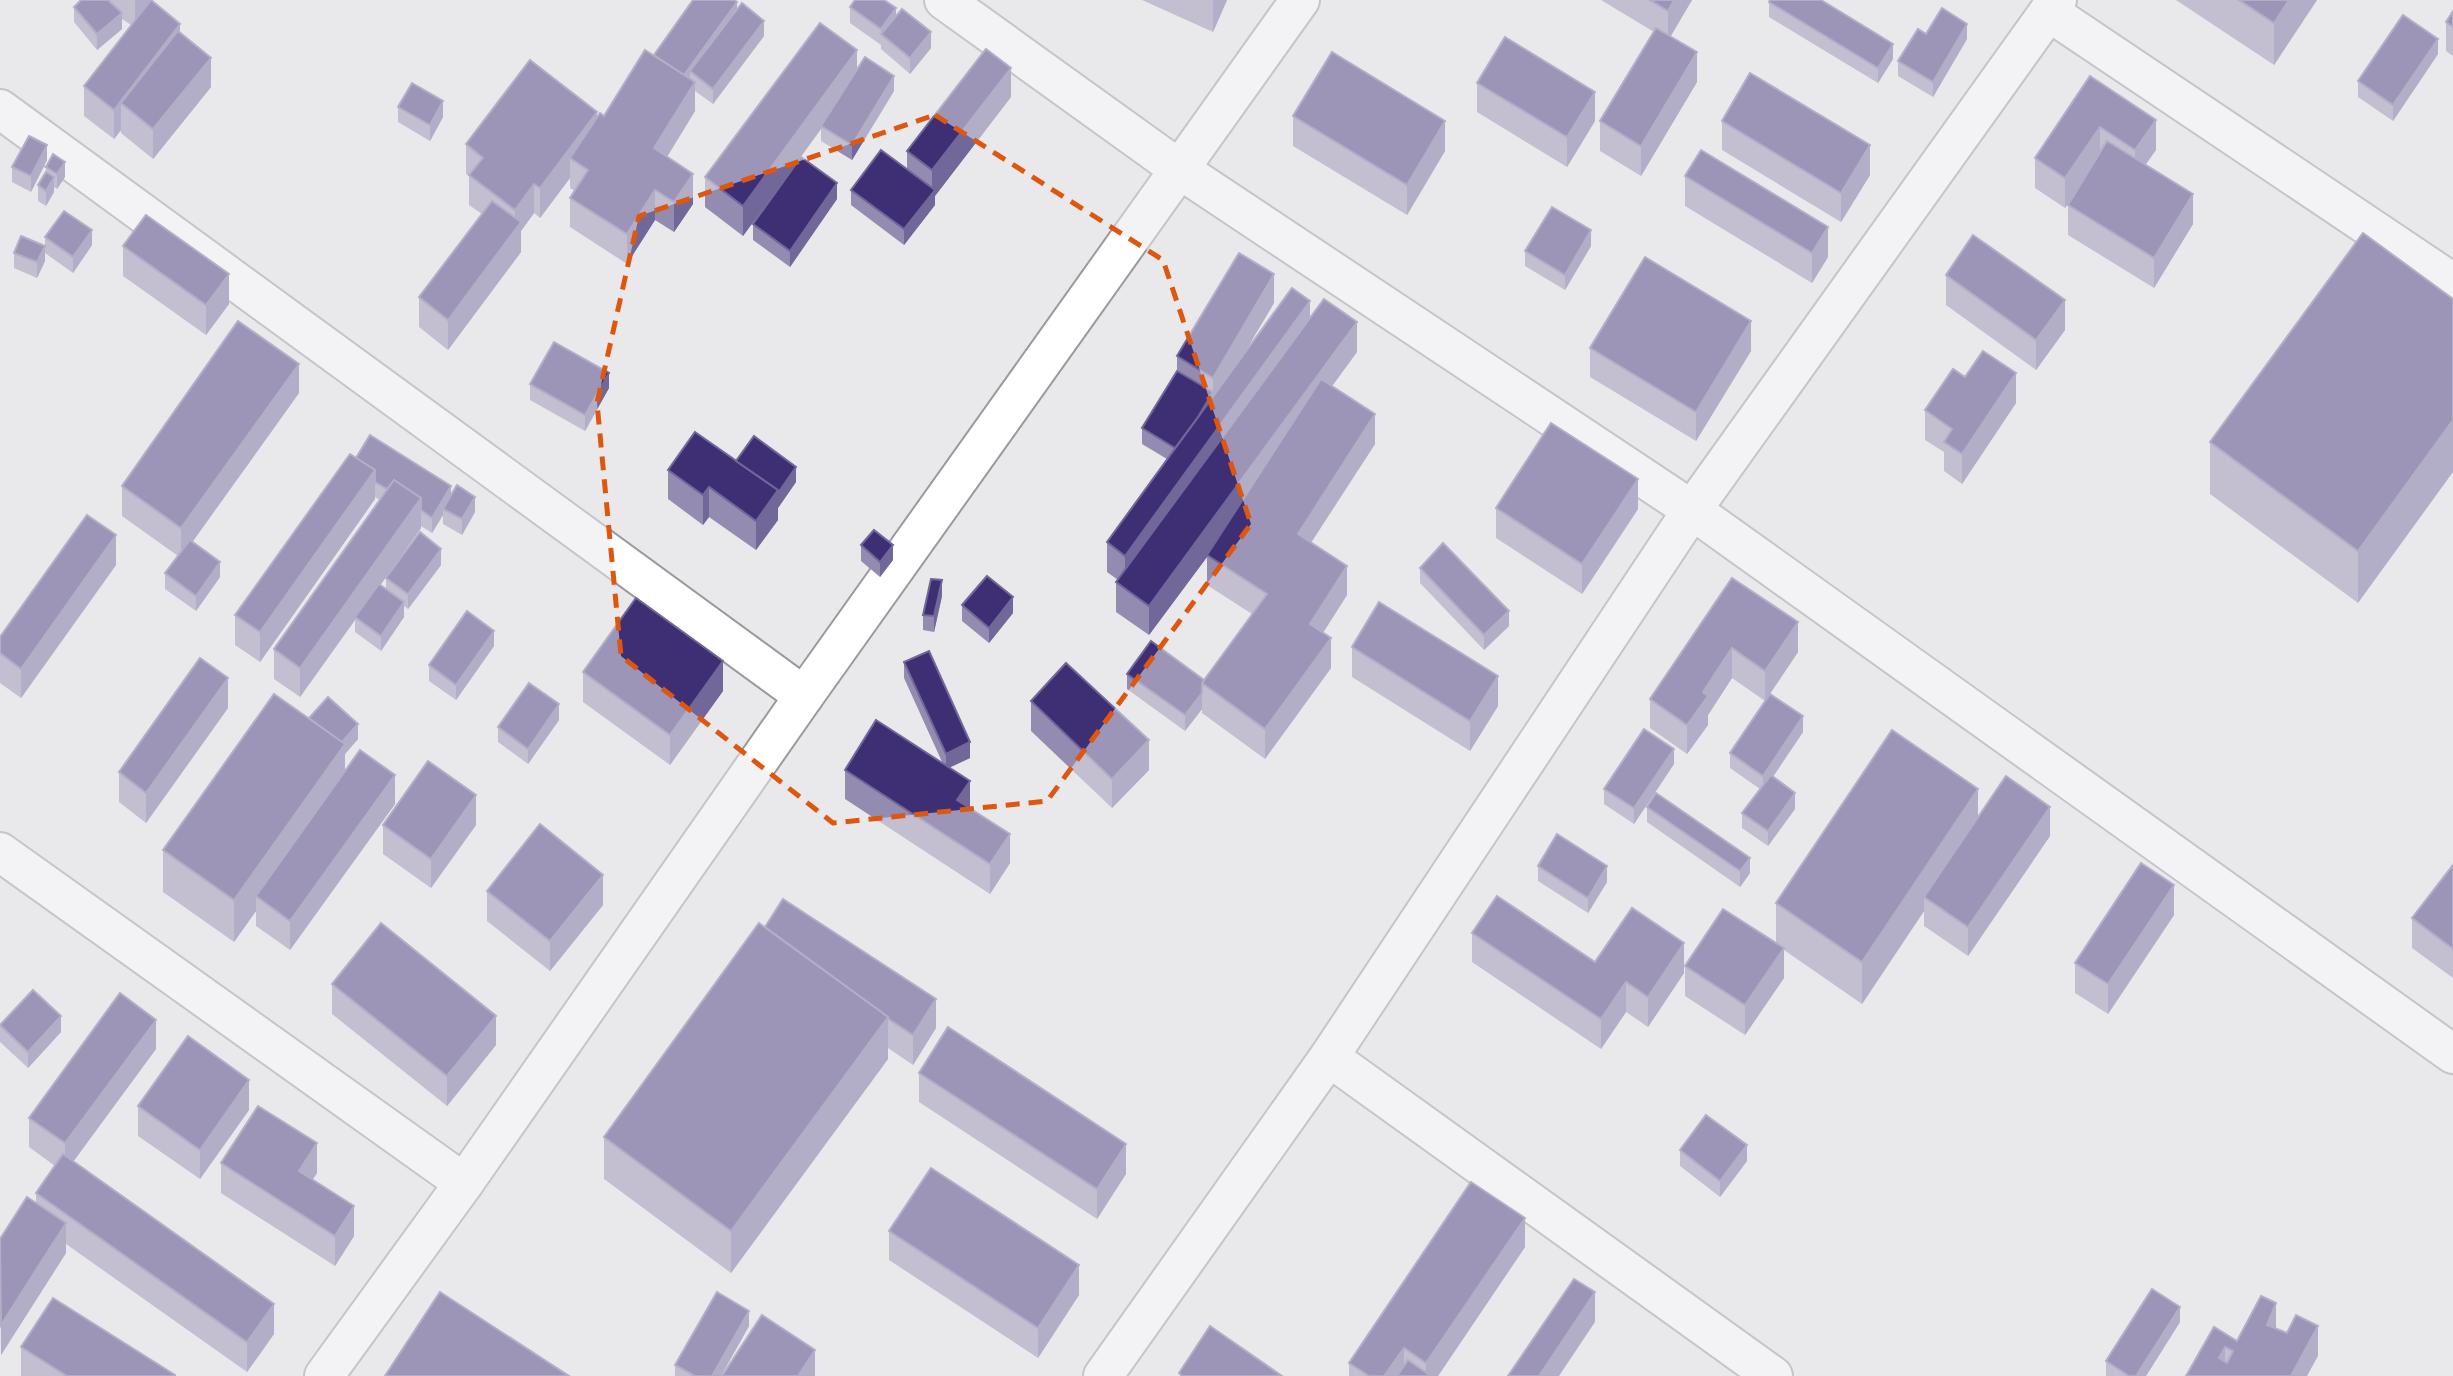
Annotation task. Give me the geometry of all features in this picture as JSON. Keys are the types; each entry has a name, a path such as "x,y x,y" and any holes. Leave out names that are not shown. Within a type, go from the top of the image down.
{"street":[{"path":"944,0 1179,169 1692,510 2453,1054"},
{"path":"324,1376 464,1183 804,696 1300,0"},
{"path":"1103,1376 1329,1058 1692,510 2053,6 2453,283"},
{"path":"0,109 804,696"},
{"path":"0,852 464,1183"},
{"path":"1329,1058 1773,1376"}],"highlighted area":[{"path":"935,115 1163,260 1251,524 1047,801 833,823 621,656 597,403 639,216"}],"building":[{"path":"81,0 108,0 122,13 97,34 74,7"},
{"path":"151,0 180,24 114,110 84,86"},
{"path":"693,0 737,2 684,75 654,55"},
{"path":"855,0 884,0 896,8 881,29 850,7"},
{"path":"1650,0 1674,0 1668,11"},
{"path":"1821,0 1893,44 1878,68 1769,2"},
{"path":"2239,0 2289,0 2274,23"},
{"path":"742,3 764,21 713,89 690,71"},
{"path":"1942,8 1967,24 1933,82 1898,61 1918,29 1926,34"},
{"path":"902,9 931,32 910,58 881,34"},
{"path":"2453,11 2453,27 2446,22"},
{"path":"2403,15 2438,39 2393,105 2358,81"},
{"path":"820,23 857,50 743,206 705,177"},
{"path":"1656,28 1697,52 1641,146 1600,121"},
{"path":"178,31 211,58 153,129 121,103"},
{"path":"1505,37 1595,92 1567,137 1477,83"},
{"path":"986,49 1011,68 932,170 907,151"},
{"path":"645,50 695,82 654,148 693,174 674,202 655,190 627,234 570,198 588,170 570,158 600,113 604,116"},
{"path":"1332,52 1445,121 1407,185 1293,116"},
{"path":"865,57 894,76 852,145 821,126"},
{"path":"530,60 597,112 540,188 534,184 515,210 469,175 483,158 466,144"},
{"path":"1750,73 1870,145 1841,193 1722,121"},
{"path":"2090,76 2156,120 2135,150 2100,127 2065,178 2035,158"},
{"path":"412,83 443,101 430,125 398,107"},
{"path":"29,136 47,145 31,176 12,167"},
{"path":"2107,141 2193,194 2154,258 2068,205"},
{"path":"881,150 935,190 904,229 851,190"},
{"path":"1701,150 1828,227 1812,253 1685,176"},
{"path":"53,154 65,162 57,174 46,167"},
{"path":"801,157 837,183 790,251 753,224"},
{"path":"46,172 54,177 46,191 38,185"},
{"path":"492,201 521,222 448,320 419,297"},
{"path":"1552,207 1591,230 1565,275 1525,251"},
{"path":"64,211 92,230 73,257 45,237"},
{"path":"146,215 229,274 206,305 123,246"},
{"path":"2363,233 2453,299 2453,420 2358,551 2210,442"},
{"path":"1973,235 2065,300 2036,340 1946,275"},
{"path":"21,236 45,246 37,262 14,253"},
{"path":"1239,253 1274,274 1213,378 1177,356"},
{"path":"1645,257 1751,321 1696,412 1590,348"},
{"path":"1292,288 1310,301 1125,556 1107,542"},
{"path":"1324,299 1357,322 1149,606 1116,582"},
{"path":"238,321 299,364 181,528 122,486"},
{"path":"554,342 609,373 585,415 530,384"},
{"path":"1983,351 2016,373 1962,454 1944,442 1952,429 1925,410 1953,369 1965,377"},
{"path":"1177,371 1213,392 1175,448 1142,428"},
{"path":"1321,379 1375,414 1298,534 1347,566 1310,624 1331,638 1265,729 1202,683 1267,594 1207,555"},
{"path":"1551,423 1638,479 1582,564 1496,508"},
{"path":"695,432 778,490 756,521 709,487 703,495 668,470"},
{"path":"370,435 451,486 432,518 421,510 421,498 394,480 387,489 375,482 375,470 356,458"},
{"path":"754,436 796,467 778,493 778,490 736,461"},
{"path":"350,454 375,470 260,632 235,615"},
{"path":"394,480 421,498 300,668 274,649"},
{"path":"457,485 475,497 462,519 443,509"},
{"path":"87,515 116,535 21,669 0,653 0,637"},
{"path":"874,530 893,545 880,562 861,545"},
{"path":"420,532 441,549 408,594 386,578"},
{"path":"190,540 220,562 196,596 165,573"},
{"path":"1443,543 1509,611 1484,635 1420,568"},
{"path":"987,576 1013,597 989,628 962,605"},
{"path":"1732,578 1798,622 1765,671 1732,648 1703,692 1708,696 1687,725 1650,699"},
{"path":"931,579 942,580 934,616 923,615"},
{"path":"379,584 404,602 381,636 355,617"},
{"path":"636,598 723,661 670,735 583,672"},
{"path":"1379,602 1498,676 1470,721 1352,647"},
{"path":"467,611 494,631 456,685 429,665"},
{"path":"1151,641 1204,680 1202,693 1185,715 1127,674"},
{"path":"929,651 970,742 946,754 904,662"},
{"path":"200,658 228,678 146,793 119,772"},
{"path":"1066,663 1149,740 1112,779 1031,701"},
{"path":"529,683 559,704 528,749 498,727"},
{"path":"274,694 345,744 234,900 163,850"},
{"path":"1770,694 1803,716 1763,776 1730,753"},
{"path":"328,697 358,724 342,742 309,718"},
{"path":"876,720 970,781 957,800 1010,834 990,864 845,770"},
{"path":"1644,729 1674,749 1634,808 1604,789"},
{"path":"1892,730 1978,789 1862,962 1776,903"},
{"path":"360,750 395,775 290,921 256,896"},
{"path":"428,761 476,795 431,859 383,825"},
{"path":"1771,775 1795,793 1768,831 1742,813"},
{"path":"2006,776 2050,807 1968,927 1924,897"},
{"path":"1656,793 1750,858 1740,871 1647,807"},
{"path":"540,824 603,875 550,941 487,891"},
{"path":"1557,834 1607,866 1588,898 1538,866"},
{"path":"2141,863 2174,885 2108,984 2075,963"},
{"path":"2453,865 2453,949 2412,918"},
{"path":"1497,896 1595,962 1632,908 1684,943 1648,997 1626,982 1601,1019 1472,933"},
{"path":"783,899 936,999 913,1035 765,927"},
{"path":"1723,909 1784,948 1745,1005 1685,966"},
{"path":"381,923 496,1016 447,1076 332,984"},
{"path":"759,923 888,1017 731,1231 604,1137"},
{"path":"33,990 61,1016 28,1052 0,1025"},
{"path":"120,993 156,1020 65,1143 29,1118"},
{"path":"948,1027 1126,1144 1097,1189 919,1073"},
{"path":"188,1036 249,1080 200,1150 138,1106"},
{"path":"258,1106 317,1143 299,1171 354,1206 335,1236 221,1163"},
{"path":"1706,1115 1747,1145 1720,1181 1680,1150"},
{"path":"63,1154 274,1304 247,1342 36,1193"},
{"path":"931,1168 1079,1265 1038,1328 889,1231"},
{"path":"1471,1182 1525,1218 1426,1363 1404,1348 1384,1376 1369,1376 1349,1363"},
{"path":"27,1197 66,1223 1,1325 0,1239"},
{"path":"1574,1279 1595,1292 1539,1376 1508,1376"},
{"path":"2152,1289 2180,1307 2136,1376 2129,1376 2106,1361"},
{"path":"440,1292 569,1376 385,1376"},
{"path":"717,1292 749,1311 712,1376 695,1376 675,1365"},
{"path":"2261,1296 2276,1303 2267,1325 2287,1333 2296,1315 2318,1326 2291,1376 2186,1376 2214,1327 2237,1341","holes":["2225,1347 2233,1351 2227,1363 2219,1358"]},
{"path":"53,1298 175,1376 67,1376 21,1347"},
{"path":"762,1315 815,1350 798,1376 722,1376"},
{"path":"1210,1326 1282,1376 1182,1376 1179,1373"},
{"path":"1408,1360 1431,1376 1397,1376"}]}
